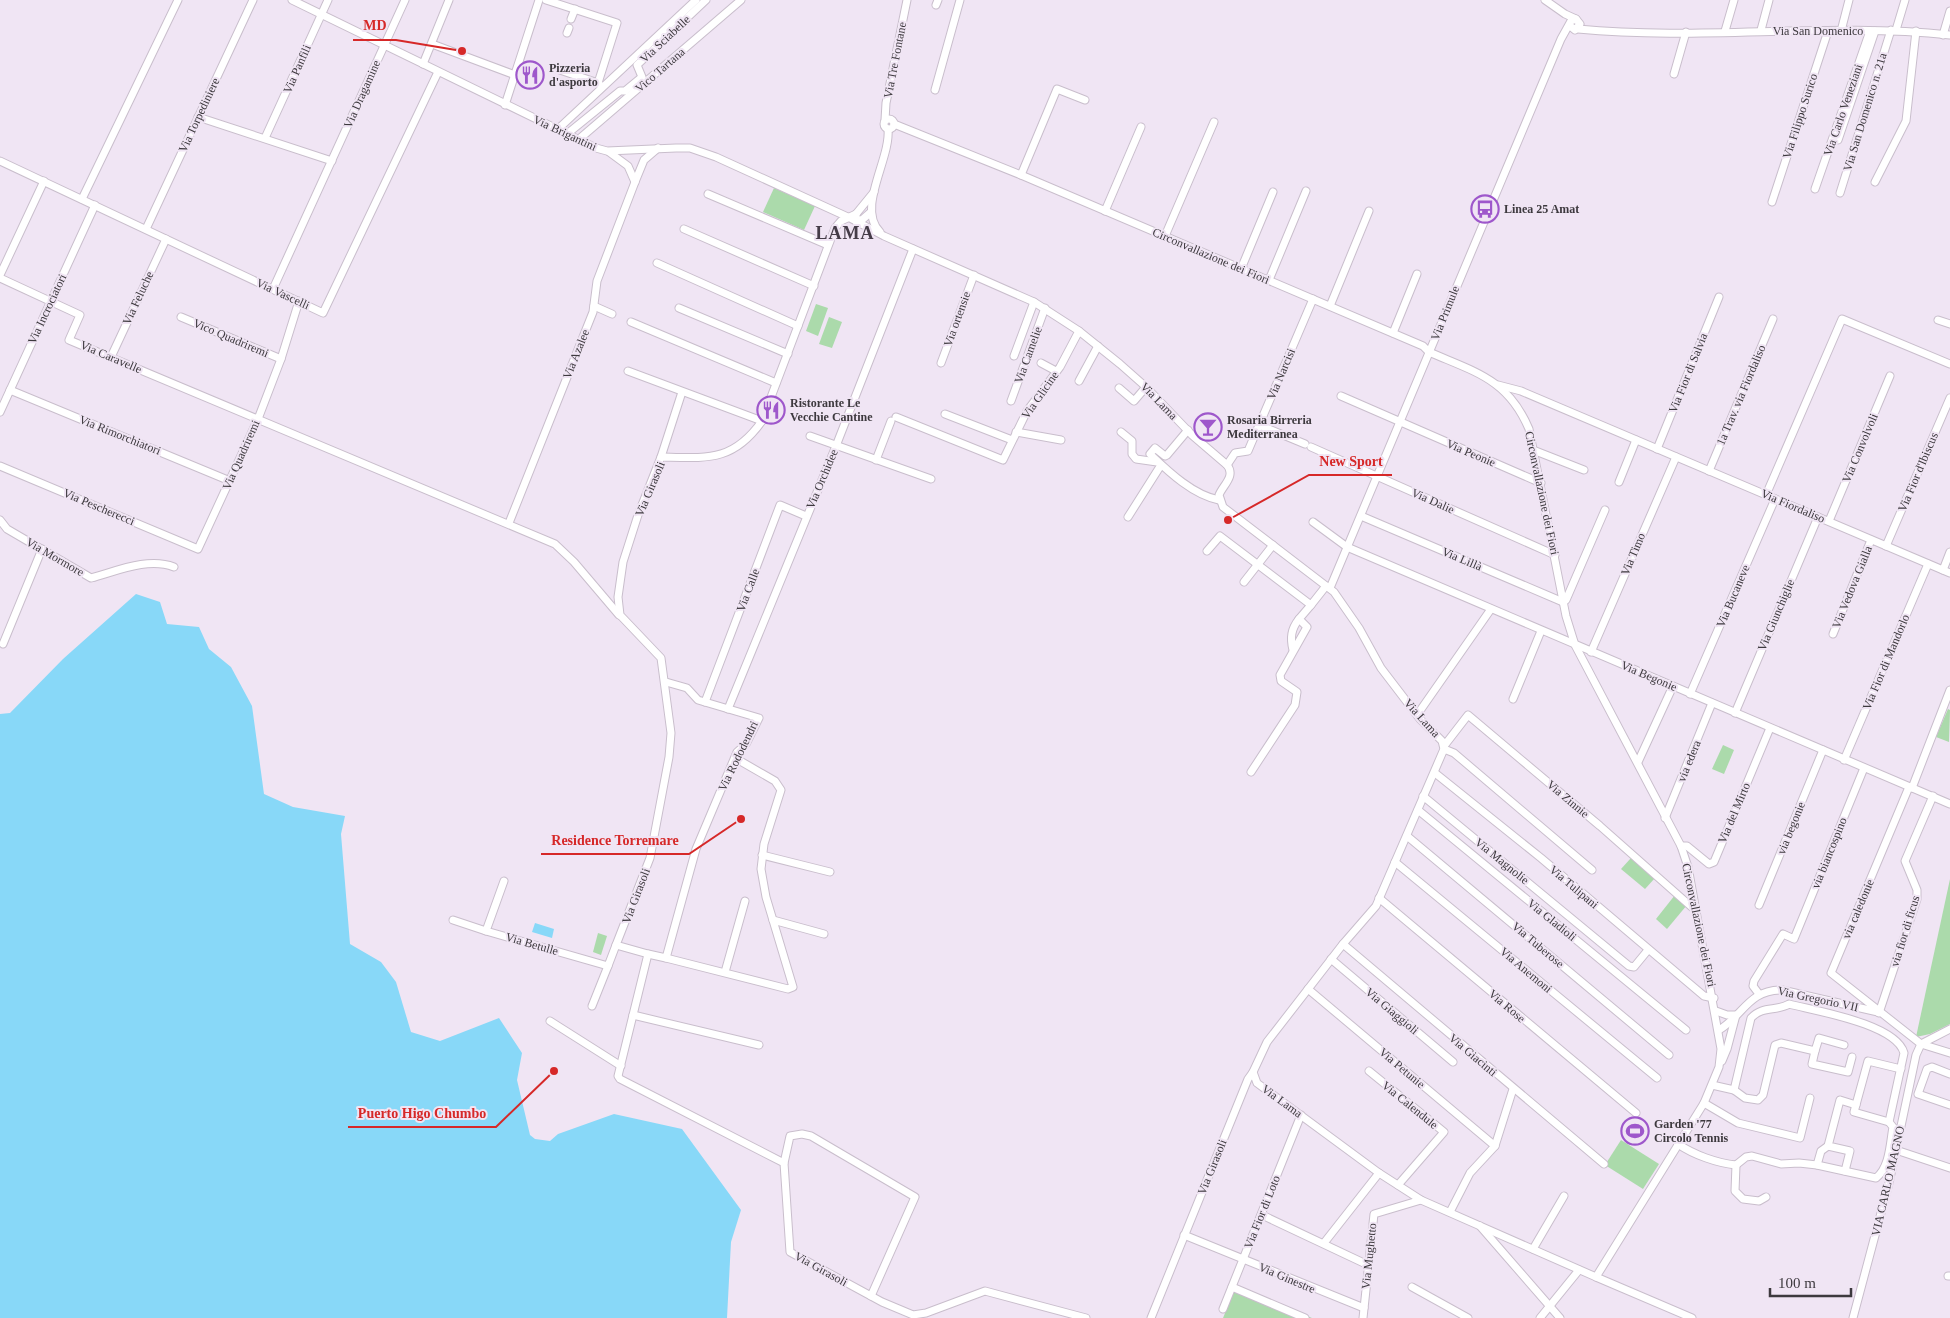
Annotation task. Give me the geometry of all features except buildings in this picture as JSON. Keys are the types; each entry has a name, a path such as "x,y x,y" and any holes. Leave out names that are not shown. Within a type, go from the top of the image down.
{"street":[{"path":"82,199 178,0"},
{"name":"Via Torpediniere","path":"146,229 252,0"},
{"name":"Via Brigantini","path":"292,0 578,140 607,151 690,148 716,157 836,211 854,217 884,236"},
{"name":"Via Panfili","path":"265,138 328,0"},
{"name":"Via Dragamine","path":"273,289 405,0"},
{"path":"423,64 449,0"},
{"path":"505,104 539,0"},
{"path":"546,0 617,23 600,85 554,68"},
{"name":"Via Sciabelle","path":"557,130 600,85 696,0"},
{"name":"Via Sciabelle","path":"567,134 620,91 625,91 642,77 637,65 706,0"},
{"name":"Vico Tartana","path":"578,140 741,0"},
{"name":"Via Tre Fontane","path":"885,120 886,103 907,0"},
{"path":"935,90 960,0"},
{"path":"1545,0 1595,31"},
{"path":"1726,31 1734,0"},
{"path":"1761,30 1769,0"},
{"path":"1841,31 1849,0"},
{"name":"Via San Domenico n. 21a","path":"1840,193 1905,0"},
{"path":"572,19 575,9"},
{"path":"1947,35 1950,11"},
{"path":"1565,14 1572,27 1578,20"},
{"name":"Via San Domenico","path":"1572,27 1595,31 1686,32 1894,30 1947,35"},
{"name":"Via Primule","path":"1251,772 1295,705 1297,692 1281,681 1280,675 1306,626 1299,619 1328,587 1347,547 1561,39 1572,27"},
{"name":"Via Filippo Surico","path":"1772,202 1828,31"},
{"path":"1838,140 1873,31"},
{"name":"Via Carlo Veneziani","path":"1815,189 1873,31"},
{"path":"1875,182 1906,121 1916,31"},
{"path":"1674,74 1686,32"},
{"path":"432,44 515,75"},
{"name":"Via Vascelli","path":"0,160 323,313 438,72"},
{"path":"1021,175 1057,89 1085,100"},
{"path":"198,117 332,161"},
{"name":"Circonvallazione dei Fiori","path":"885,120 891,119 891,126 1021,175 1423,346 1429,352 1496,384 1512,397 1518,406 1529,429 1563,602 1575,645 1681,846 1688,867 1714,998 1721,1049 1719,1068 1704,1103 1596,1277"},
{"path":"1165,236 1214,122"},
{"path":"884,236 873,223 871,212 874,192 889,140 891,126"},
{"path":"1106,211 1141,127"},
{"name":"Via Azalee","path":"509,523 594,306 597,281 644,160 658,148"},
{"path":"628,150 626,160 636,182"},
{"path":"642,150 644,160"},
{"path":"607,151 628,166"},
{"path":"0,277 44,181"},
{"path":"1269,280 1306,191"},
{"path":"871,212 863,219 854,217 874,192"},
{"path":"1241,269 1273,192"},
{"path":"708,194 828,245"},
{"name":"Via Incrociatori","path":"0,412 95,205"},
{"path":"836,211 850,211 863,207"},
{"path":"1330,306 1368,211"},
{"name":"Via Girasoli","path":"616,945 644,876 651,851 670,741 666,682 661,658 620,616 618,597 623,562 638,515 662,457 705,458 724,453 740,447 762,421 835,228 841,221 854,217"},
{"path":"684,229 814,286"},
{"name":"Via Lama","path":"884,236 1045,308 1079,331 1146,387 1188,430 1227,465"},
{"name":"Via Feluche","path":"111,357 166,239"},
{"name":"Via Orchidee","path":"728,709 836,446 914,249"},
{"path":"657,263 798,326"},
{"path":"1393,333 1417,274"},
{"name":"Via ortensie","path":"941,363 974,275"},
{"name":"Via Caravelle","path":"0,277 80,315 69,340 509,523 554,544 574,562 620,616"},
{"name":"Via Fior di Salvia","path":"1657,449 1719,297"},
{"name":"Via Narcisi","path":"1227,465 1235,453 1248,451 1313,299"},
{"name":"Via Quadriremi","path":"198,549 258,418 281,360 299,302"},
{"path":"1014,356 1034,302"},
{"path":"594,306 612,314"},
{"path":"679,308 788,354"},
{"name":"Via Camelie","path":"1011,401 1045,308"},
{"name":"Vico Quadriremi","path":"181,317 281,360"},
{"name":"1a Trav. via Fiordaliso","path":"1709,471 1773,319"},
{"path":"1766,495 1842,319 1950,364"},
{"path":"1938,320 1950,324"},
{"path":"631,322 776,384"},
{"name":"Via Glicine","path":"876,460 893,419 1003,460 1026,411 1056,371 1079,331"},
{"path":"1079,381 1098,346"},
{"path":"1041,363 1056,371"},
{"path":"628,371 762,421"},
{"name":"Via Convolvoli","path":"1829,521 1890,376"},
{"name":"Via Fiordaliso","path":"1496,384 1521,391 1946,571"},
{"path":"1119,388 1134,401 1146,387"},
{"name":"Via Rimorchiatori","path":"10,390 230,481"},
{"path":"662,457 682,392"},
{"name":"Via Peonie","path":"1341,396 1541,483"},
{"name":"Via Fior d'Ibiscus","path":"1886,546 1950,398"},
{"path":"945,414 1012,440"},
{"name":"Via Dalie","path":"1259,425 1555,555"},
{"path":"1188,430 1167,455 1155,448 1150,454 1159,464 1186,484 1212,499 1219,500 1221,490 1230,477 1230,469 1227,465"},
{"path":"1016,432 1062,440"},
{"path":"1121,432 1132,441 1132,454 1136,459 1159,464"},
{"path":"810,436 932,479"},
{"path":"1619,482 1636,440"},
{"path":"1533,450 1584,470"},
{"name":"Via Timo","path":"1591,652 1676,457"},
{"path":"1128,517 1159,464"},
{"name":"Via Pescherecci","path":"0,466 198,549"},
{"name":"Via Bucaneve","path":"1690,694 1775,499"},
{"name":"Via Lama","path":"1219,500 1223,507 1328,587 1359,628 1381,668 1417,715 1442,741 1444,748 1435,774 1423,796 1376,906 1342,944 1267,1042 1252,1072 1258,1083 1379,1172 1421,1200 1596,1277"},
{"name":"Via Calle","path":"706,702 780,504 806,516"},
{"path":"1563,602 1566,600 1605,510"},
{"name":"Via Lillà","path":"1360,516 1563,602"},
{"name":"Via Giunchiglie","path":"1735,713 1818,516"},
{"name":"Via Mormore","path":"0,520 7,529 91,578 150,563 174,567"},
{"name":"Via Begonie","path":"1313,522 1347,547 1950,804"},
{"path":"1207,551 1220,536 1311,605"},
{"name":"Via Vedova Gialla","path":"1833,634 1871,540"},
{"path":"1244,582 1272,545"},
{"path":"3,644 42,549"},
{"path":"1946,571 1950,554"},
{"name":"Via Fior di Mandorlo","path":"1844,760 1928,564"},
{"path":"1417,715 1491,609"},
{"path":"1513,699 1541,631"},
{"name":"Via Rododendri","path":"666,682 687,688 698,700 759,718 746,744 735,758 696,849 666,958"},
{"path":"1638,762 1672,686"},
{"path":"1910,788 1950,690"},
{"name":"via edera","path":"1665,818 1712,703"},
{"name":"Via Zinnie","path":"1444,748 1468,715 1607,832 1696,911"},
{"name":"Via del Mirto","path":"1681,846 1686,846 1709,864 1714,862 1770,728"},
{"name":"Via Lama","path":"1444,748 1454,753 1592,870"},
{"name":"via begonie","path":"1759,905 1822,750"},
{"path":"592,1006 616,945 788,989 792,987 763,886 762,856 782,790 775,781 735,758"},
{"name":"via biancospino","path":"1759,994 1753,986 1754,981 1781,936 1786,934 1794,939 1864,768"},
{"name":"Via Tulipani","path":"1435,774 1541,858 1704,996 1714,998"},
{"name":"via caledonie","path":"1879,1012 1832,973 1910,788"},
{"name":"Via Magnolie","path":"1423,796 1628,966 1634,967 1648,950"},
{"name":"via fior di ficus","path":"1879,1012 1917,899 1917,890 1905,861 1933,796"},
{"name":"Via Gladioli","path":"1418,810 1686,1030"},
{"name":"Via Tuberose","path":"1407,836 1669,1055"},
{"path":"762,856 830,872"},
{"name":"Via Anemoni","path":"1395,862 1657,1078"},
{"path":"486,931 504,881"},
{"name":"Via Rose","path":"1379,898 1636,1113"},
{"path":"725,972 745,901"},
{"name":"Via Betulle","path":"453,920 608,966"},
{"path":"773,920 824,934"},
{"name":"Via Giacinti","path":"1342,944 1604,1164"},
{"path":"648,954 618,1076 620,1079 784,1163 790,1136 802,1134 811,1136 915,1197 871,1296"},
{"name":"Via Giaggioli","path":"1331,959 1453,1062"},
{"name":"Via Petunie","path":"1308,989 1495,1146"},
{"name":"Via Gregorio VII","path":"1719,1030 1729,1024 1745,1004 1759,994 1770,990 1782,990 1879,1012"},
{"path":"1734,1090 1751,1018 1757,1011 1768,1008 1783,1008 1789,1004 1868,1024 1902,1046 1904,1053 1889,1122 1892,1127 1890,1162 1876,1178 1817,1165 1781,1164 1752,1156 1746,1157 1736,1165"},
{"path":"1716,1011 1727,1015 1736,1015 1728,1049 1719,1068"},
{"path":"1879,1012 1920,1044 1950,1053"},
{"path":"634,1014 760,1045"},
{"path":"550,1021 621,1066"},
{"path":"1920,1044 1950,1029"},
{"path":"1844,1045 1819,1038 1812,1064 1848,1072 1852,1057"},
{"path":"1712,1086 1734,1090 1745,1098 1753,1101 1758,1100 1763,1095 1775,1045 1781,1042 1815,1050"},
{"name":"VIA CARLO MAGNO","path":"1853,1318 1890,1162 1896,1150 1920,1044"},
{"path":"1817,1165 1821,1151 1828,1146 1840,1100 1856,1105 1868,1061 1901,1069"},
{"path":"1918,1094 1927,1069 1932,1067 1950,1074"},
{"name":"Via Calendule","path":"1369,1071 1444,1132 1398,1185"},
{"name":"Via Girasoli","path":"1151,1318 1252,1072"},
{"path":"1899,1077 1911,1080"},
{"path":"1450,1212 1470,1173 1495,1146 1513,1089"},
{"path":"1909,1091 1950,1105"},
{"path":"1704,1103 1738,1123 1800,1138 1810,1098"},
{"name":"VIA CARLO MAGNO","path":"1856,1105 1854,1112 1889,1122"},
{"name":"Via Fior di Loto","path":"1223,1308 1301,1115"},
{"path":"1678,1144 1701,1156 1736,1165"},
{"path":"1828,1146 1850,1151 1846,1171"},
{"path":"1896,1150 1950,1168"},
{"name":"Via Girasoli","path":"784,1163 790,1252 871,1296 913,1315 926,1313 985,1291 1086,1318"},
{"path":"1736,1165 1736,1191 1743,1199 1758,1202 1766,1197"},
{"path":"1324,1243 1379,1172"},
{"path":"1533,1249 1564,1196"},
{"name":"Via Mughetto","path":"1362,1318 1374,1214 1421,1200"},
{"path":"1262,1215 1368,1265"},
{"path":"1479,1225 1560,1318"},
{"name":"Via Ginestre","path":"1184,1235 1364,1308"},
{"path":"1540,1318 1551,1308 1579,1270"},
{"path":"1596,1277 1692,1318"},
{"path":"1232,1287 1305,1318"},
{"path":"1412,1287 1468,1318"}],"green space":[{"path":"774,188 815,206 804,230 763,212"},
{"path":"816,304 828,308 818,336 806,331"},
{"path":"829,317 842,322 832,348 819,344"},
{"path":"1948,709 1950,710 1949,742 1936,737"},
{"path":"1723,745 1734,750 1724,774 1712,769"},
{"path":"1631,858 1655,878 1645,889 1621,869"},
{"path":"1950,879 1950,1024 1930,1034 1916,1037"},
{"path":"1675,895 1687,905 1667,929 1656,919"},
{"path":"598,933 607,936 601,955 593,952"},
{"path":"1621,1140 1659,1164 1643,1189 1605,1165"},
{"path":"1236,1286 1312,1318 1223,1318"}],"water":[{"path":"136,594 160,602 167,624 199,627 209,649 231,667 252,706 264,794 293,807 345,816 341,834 350,944 381,962 396,982 411,1032 440,1041 499,1018 522,1053 517,1080 530,1135 535,1139 550,1141 558,1134 614,1114 682,1129 741,1210 731,1242 727,1318 0,1318 0,714 10,713 63,659"},
{"path":"535,923 554,929 552,938 532,932"}],"place":[{"name":"MD","path":"462,51"},
{"name":"Pizzeria d'asporto","path":"530,75"},
{"name":"Linea 25 Amat","path":"1485,209"},
{"name":"Ristorante Le Vecchie Cantine","path":"771,410"},
{"name":"Rosaria Birreria Mediterranea","path":"1208,427"},
{"name":"New Sport","path":"1228,520"},
{"name":"Residence Torremare","path":"741,819"},
{"name":"Puerto Higo Chumbo","path":"554,1071"},
{"name":"Garden '77 Circolo Tennis","path":"1635,1131"}],"district":[{"name":"LAMA","path":"845,233"}]}
